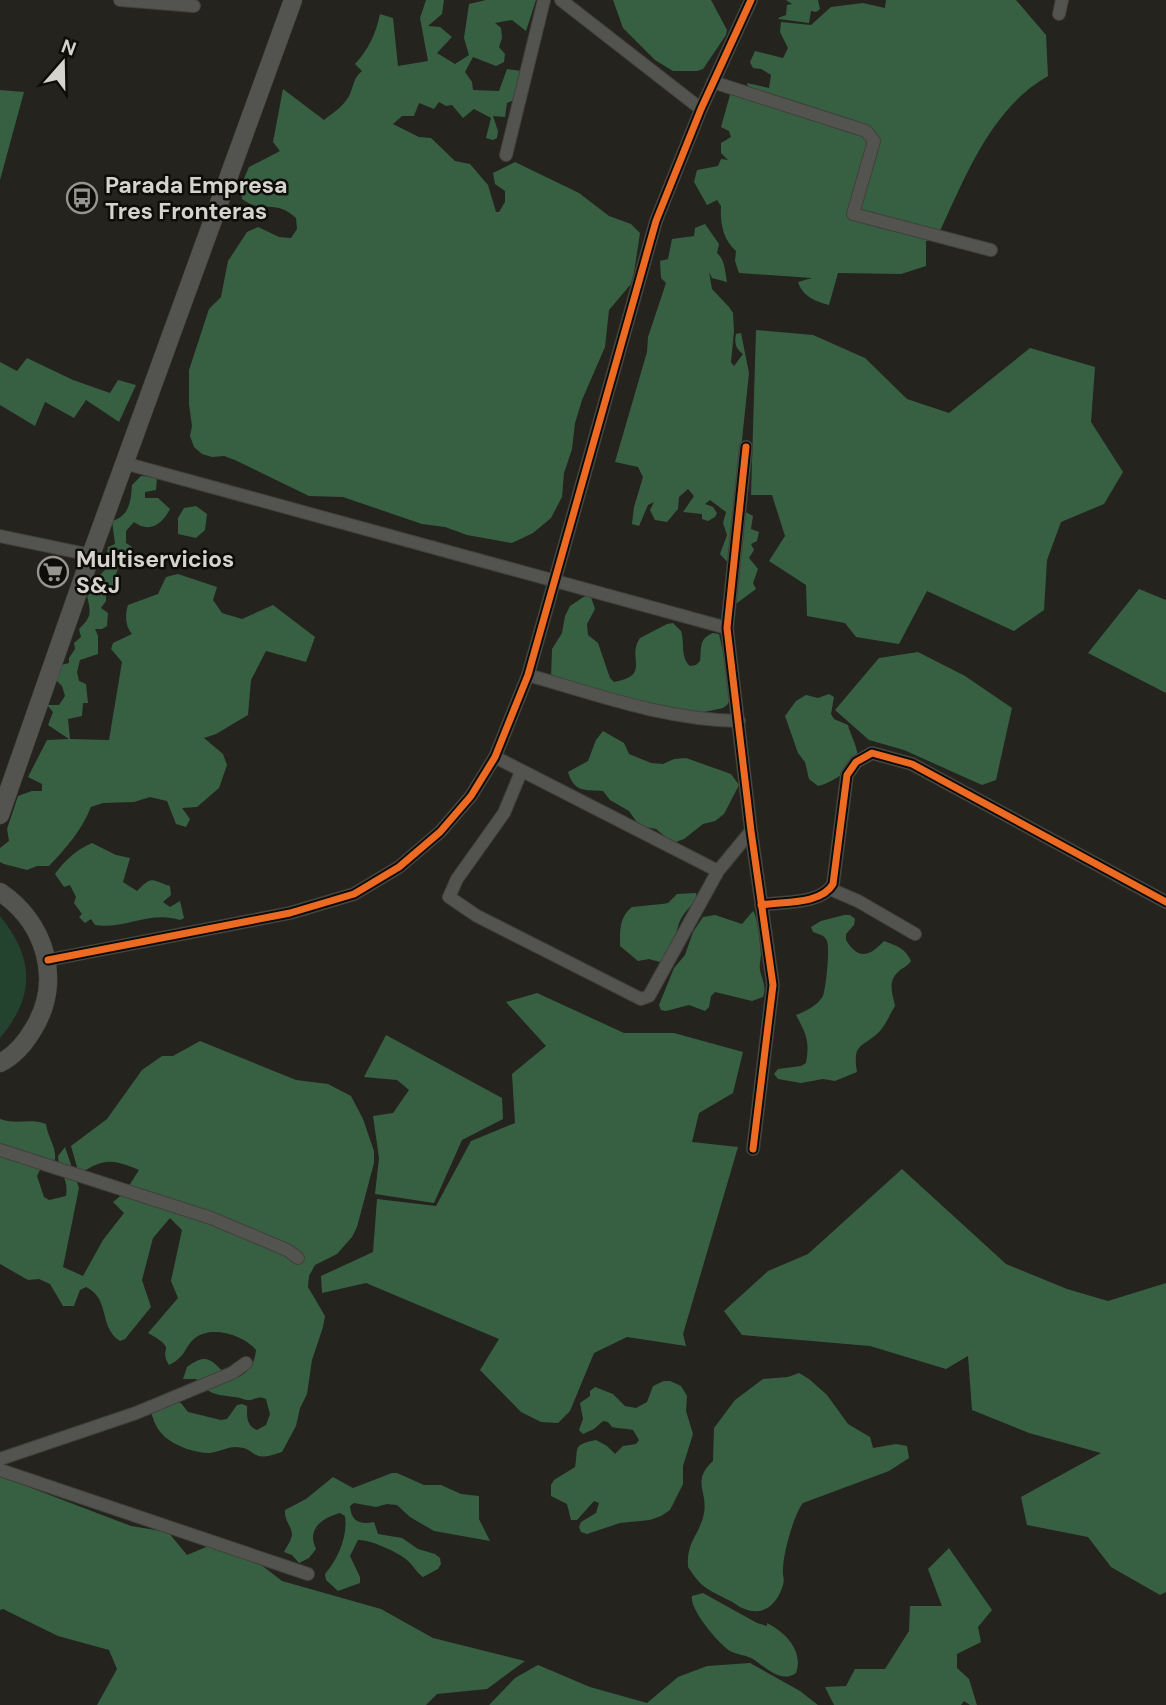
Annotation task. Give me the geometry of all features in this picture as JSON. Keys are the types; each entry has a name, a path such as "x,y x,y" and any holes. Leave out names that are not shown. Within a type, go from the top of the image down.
{"main road":[{"path":"0,815 124,463 293,0"},
{"path":"0,892 23,910 39,934 48,960 48,989 41,1016 26,1041 0,1063"}],"street":[{"path":"120,0 194,6"},
{"path":"506,155 544,0"},
{"path":"561,0 701,109"},
{"path":"48,960 290,912 354,894 399,867 440,832 471,796 495,757 528,675 656,221 701,109 751,0"},
{"path":"1059,14 1062,0"},
{"path":"713,82 866,131 874,141 853,214 991,250"},
{"path":"746,447 727,628 751,831 773,985 753,1149"},
{"path":"124,463 727,628"},
{"path":"0,536 91,555"},
{"path":"528,675 662,713 706,721 739,722"},
{"path":"761,905 822,896 830,889 848,775 856,762 872,753 912,764 1166,902"},
{"path":"495,757 718,871"},
{"path":"521,772 503,813 457,879 449,897 477,916 641,999 649,996 718,871 751,831"},
{"path":"830,889 858,901 915,934"},
{"path":"0,1150 211,1218 288,1250 298,1258"},
{"path":"0,1458 136,1413 232,1373 246,1363"},
{"path":"0,1470 308,1574"}],"green space":[{"path":"426,0 444,0 442,14 428,26 440,27 452,37 437,53 455,64 469,55 464,38 469,4 486,0 536,0 526,31 512,20 495,23 501,28 499,47 505,54 504,62 496,66 473,57 465,72 472,82 473,90 499,91 507,69 522,71 514,100 507,103 505,117 493,116 498,131 497,138 493,140 486,138 491,118 474,109 463,118 452,105 446,106 439,102 434,109 419,103 414,116 402,116 393,124 419,137 431,138 455,161 470,164 488,185 496,212 499,212 505,202 505,191 495,184 493,173 515,162 579,193 609,216 631,224 640,233 631,284 609,310 605,347 575,423 572,449 564,473 562,497 551,518 533,533 512,543 422,524 343,497 309,496 235,460 202,454 194,447 190,436 192,426 189,370 209,309 221,297 228,261 247,232 258,227 279,237 291,238 297,229 296,218 288,212 275,207 249,204 242,199 240,188 249,167 280,151 273,142 283,89 324,120 335,112 347,100 355,79 362,71 355,64 371,41 380,14 393,18 398,66 428,61 420,18"},
{"path":"613,0 711,0 727,30 726,35 703,69 673,71 655,60 623,28"},
{"path":"786,0 818,0 820,9 811,11 809,23 779,19 786,15 787,5 792,4"},
{"path":"886,0 1016,0 1046,35 1048,76 1010,107 981,146 938,235 933,240 926,241 926,266 901,274 838,273 829,305 810,298 800,287 798,282 812,278 739,273 735,261 736,251 723,231 721,206 717,200 707,205 694,182 697,170 718,166 721,159 728,160 721,153 721,143 731,137 729,131 721,127 730,95 749,89 747,83 769,88 771,75 753,68 750,62 755,51 783,58 788,48 780,32 781,22 811,25 831,7 863,3 885,8"},
{"path":"0,90 24,92 0,180"},
{"path":"705,224 719,244 717,253 725,270 727,282 712,278 709,272 712,289 733,313 731,362 734,366 743,354 735,343 736,334 741,333 749,373 729,564 720,554 727,535 723,523 726,512 710,500 705,504 713,507 717,513 708,521 702,519 702,514 683,512 694,496 688,489 679,497 678,509 667,522 655,520 650,510 654,502 648,505 639,526 632,524 643,477 638,467 615,462 647,352 648,337 666,283 661,278 660,261 668,259 672,239 694,236 695,228"},
{"path":"756,330 813,335 865,358 907,399 949,413 1030,348 1095,367 1091,422 1123,472 1104,504 1061,522 1047,560 1044,610 1014,631 927,591 899,644 856,637 845,623 807,616 806,585 769,561 785,536 772,495 751,495"},
{"path":"27,358 73,380 110,393 118,380 136,385 119,422 86,400 74,418 45,402 35,426 0,405 0,362 17,371"},
{"path":"141,476 157,477 156,490 145,492 145,498 158,498 170,509 164,519 151,527 134,522 126,531 126,543 132,547 127,561 121,561 116,574 118,582 106,590 106,601 101,608 108,613 107,626 95,629 98,636 98,654 80,660 77,672 79,681 86,684 88,703 83,703 82,716 68,719 70,739 109,740 122,662 111,649 113,643 132,634 126,620 128,605 158,594 166,577 178,574 217,587 213,600 222,613 242,619 273,605 315,637 306,662 266,651 251,680 248,715 204,738 223,754 227,765 219,788 197,807 182,808 190,819 186,827 176,824 167,801 150,797 134,802 103,803 91,807 83,824 49,866 37,866 27,870 4,864 0,862 0,848 9,841 7,829 18,796 42,791 42,784 28,777 47,740 69,739 48,725 53,712 47,705 59,705 65,696 62,686 50,674 61,665 69,663 75,649 74,643 81,637 79,629 89,614 87,596 101,586 99,576 113,562 107,554 108,547 115,544 112,521 126,511 132,485"},
{"path":"196,506 207,514 205,530 196,538 178,534 178,518 184,508"},
{"path":"742,510 753,516 751,529 759,532 757,541 751,544 754,550 749,558 758,569 753,583 756,589 733,606"},
{"path":"1139,589 1166,600 1166,693 1088,653"},
{"path":"585,596 591,597 595,609 587,624 588,635 598,643 610,678 614,682 625,679 635,671 636,646 640,638 667,624 673,623 681,631 684,654 690,666 700,661 705,638 713,633 719,634 727,669 730,700 727,705 700,713 660,708 639,700 633,702 551,679 552,649 562,633 565,616 570,606"},
{"path":"918,652 965,676 1012,708 996,780 982,785 904,750 869,740 835,710 879,658"},
{"path":"829,694 834,697 831,714 834,719 848,725 857,757 841,775 818,786 809,779 805,762 798,753 785,716 796,701 806,695 818,698"},
{"path":"603,731 624,743 629,754 651,763 663,764 686,758 731,774 739,785 724,814 673,843 656,829 645,827 636,821 629,811 610,800 603,791 577,787 568,772 588,761 596,740"},
{"path":"92,843 116,855 130,858 123,882 137,891 152,880 170,886 171,895 163,902 170,907 180,901 184,918 180,920 158,917 106,926 95,925 91,919 85,923 79,917 82,914 74,903 76,897 70,885 64,887 55,874 71,856"},
{"path":"696,893 697,899 679,922 672,948 660,962 649,959 638,961 620,946 622,920 632,907 668,903 677,894"},
{"path":"753,911 761,954 763,997 752,1001 715,992 705,1011 689,1005 661,1010 659,1005 674,968 685,955 693,932 703,917 715,915 742,924"},
{"path":"844,915 855,919 854,925 846,934 846,940 855,951 860,954 869,953 884,941 900,948 909,957 911,961 893,980 895,1006 880,1031 858,1050 857,1072 835,1081 823,1079 801,1083 778,1079 774,1074 778,1069 806,1063 806,1038 796,1015 821,1000 824,992 828,945 823,936 813,932 811,927 821,921"},
{"path":"0,916 20,947 26,977 20,1007 0,1038"},
{"path":"537,993 624,1033 674,1033 743,1052 733,1093 699,1113 692,1142 738,1147 683,1334 686,1346 627,1337 594,1353 570,1411 558,1423 541,1422 521,1412 480,1370 499,1339 366,1283 322,1293 321,1276 373,1252 377,1199 436,1206 471,1141 515,1123 512,1074 546,1046 506,1002"},
{"path":"386,1035 502,1098 503,1119 462,1140 434,1203 375,1194 379,1158 373,1116 393,1113 409,1090 397,1080 364,1077"},
{"path":"200,1041 296,1080 328,1084 351,1096 363,1119 374,1151 374,1163 352,1237 337,1254 315,1265 309,1276 308,1287 325,1316 323,1327 312,1360 307,1394 296,1426 282,1452 271,1455 259,1456 236,1447 209,1453 187,1449 164,1436 153,1420 151,1412 175,1401 181,1403 188,1412 221,1420 227,1419 237,1405 242,1404 247,1406 249,1423 257,1430 266,1425 270,1414 266,1399 260,1397 247,1400 217,1394 209,1391 196,1379 183,1379 187,1367 202,1359 212,1361 233,1379 242,1375 252,1364 256,1350 244,1340 219,1332 202,1334 191,1341 182,1355 169,1365 165,1355 166,1346 148,1333 178,1298 171,1281 182,1230 170,1218 153,1238 142,1280 151,1307 125,1339 120,1341 109,1328 94,1292 86,1287 80,1290 74,1306 63,1306 50,1284 39,1279 28,1280 0,1264 0,1119 46,1124 55,1160 53,1166 42,1166 37,1176 44,1197 49,1200 66,1196 66,1185 58,1156 65,1147 79,1188 63,1267 83,1276 103,1240 124,1213 113,1202 125,1192 139,1170 109,1162 79,1174 71,1146 107,1119 142,1070 162,1056 173,1056"},
{"path":"902,1169 1006,1264 1067,1289 1108,1301 1166,1283 1166,1592 1160,1595 1111,1567 1088,1537 1027,1525 1021,1497 1101,1453 1029,1433 972,1410 968,1356 946,1369 870,1346 742,1335 724,1311 768,1271 808,1254"},
{"path":"799,1373 827,1395 848,1424 870,1437 873,1448 896,1444 907,1446 909,1458 889,1471 803,1503 787,1544 783,1562 784,1583 780,1594 764,1610 750,1611 705,1587 688,1567 691,1544 704,1513 703,1474 713,1461 714,1428 735,1400 763,1379 788,1377"},
{"path":"664,1381 681,1386 687,1396 686,1411 693,1434 683,1466 683,1484 670,1510 650,1520 620,1523 587,1534 581,1532 581,1522 596,1513 599,1503 594,1501 577,1520 571,1520 567,1504 551,1496 554,1480 575,1467 578,1448 583,1444 596,1440 615,1454 623,1446 636,1444 639,1440 633,1430 612,1427 603,1421 583,1434 579,1430 583,1419 580,1403 590,1396 590,1391 595,1387 613,1394 625,1406 636,1408 647,1402 653,1386"},
{"path":"392,1473 424,1485 441,1485 461,1494 479,1496 479,1519 490,1541 434,1531 410,1517 397,1505 376,1507 354,1503 350,1506 355,1519 365,1523 374,1522 378,1534 402,1538 418,1549 435,1554 440,1558 438,1569 423,1577 397,1553 358,1540 350,1556 360,1583 338,1591 326,1580 325,1574 338,1554 343,1539 346,1524 345,1516 340,1513 318,1525 313,1535 316,1549 309,1558 299,1563 292,1555 284,1552 292,1534 285,1510 306,1499 333,1477 353,1488"},
{"path":"0,1476 131,1526 168,1532 187,1555 211,1545 256,1561 282,1581 381,1609 433,1638 525,1661 487,1689 437,1694 426,1705 97,1705 117,1669 109,1650 58,1636 3,1609 0,1610"},
{"path":"949,1548 992,1610 978,1627 981,1642 957,1654 957,1668 969,1679 977,1705 964,1701 961,1705 834,1705 825,1687 846,1686 855,1669 885,1669 909,1631 910,1606 942,1606 928,1569"},
{"path":"703,1593 757,1623 767,1626 767,1623 786,1637 797,1657 796,1673 779,1676 753,1659 727,1648 706,1627 695,1609 692,1596"},
{"path":"750,1663 800,1691 818,1705 489,1705 515,1678 538,1665 590,1687 647,1703 678,1677 707,1666"}],"cycle path":[{"path":"48,960 290,913 354,894 399,867 440,832 471,796 495,757 528,675 656,221 701,109 751,0"},
{"path":"746,447 727,628 751,831 773,985 753,1149"},
{"path":"761,905 811,899 820,896 833,884 847,775 856,762 872,753 912,764 1166,902"}],"place":[{"name":"Parada Empresa Tres Fronteras","path":"82,198"},
{"name":"Multiservicios S&J","path":"53,572"}]}
